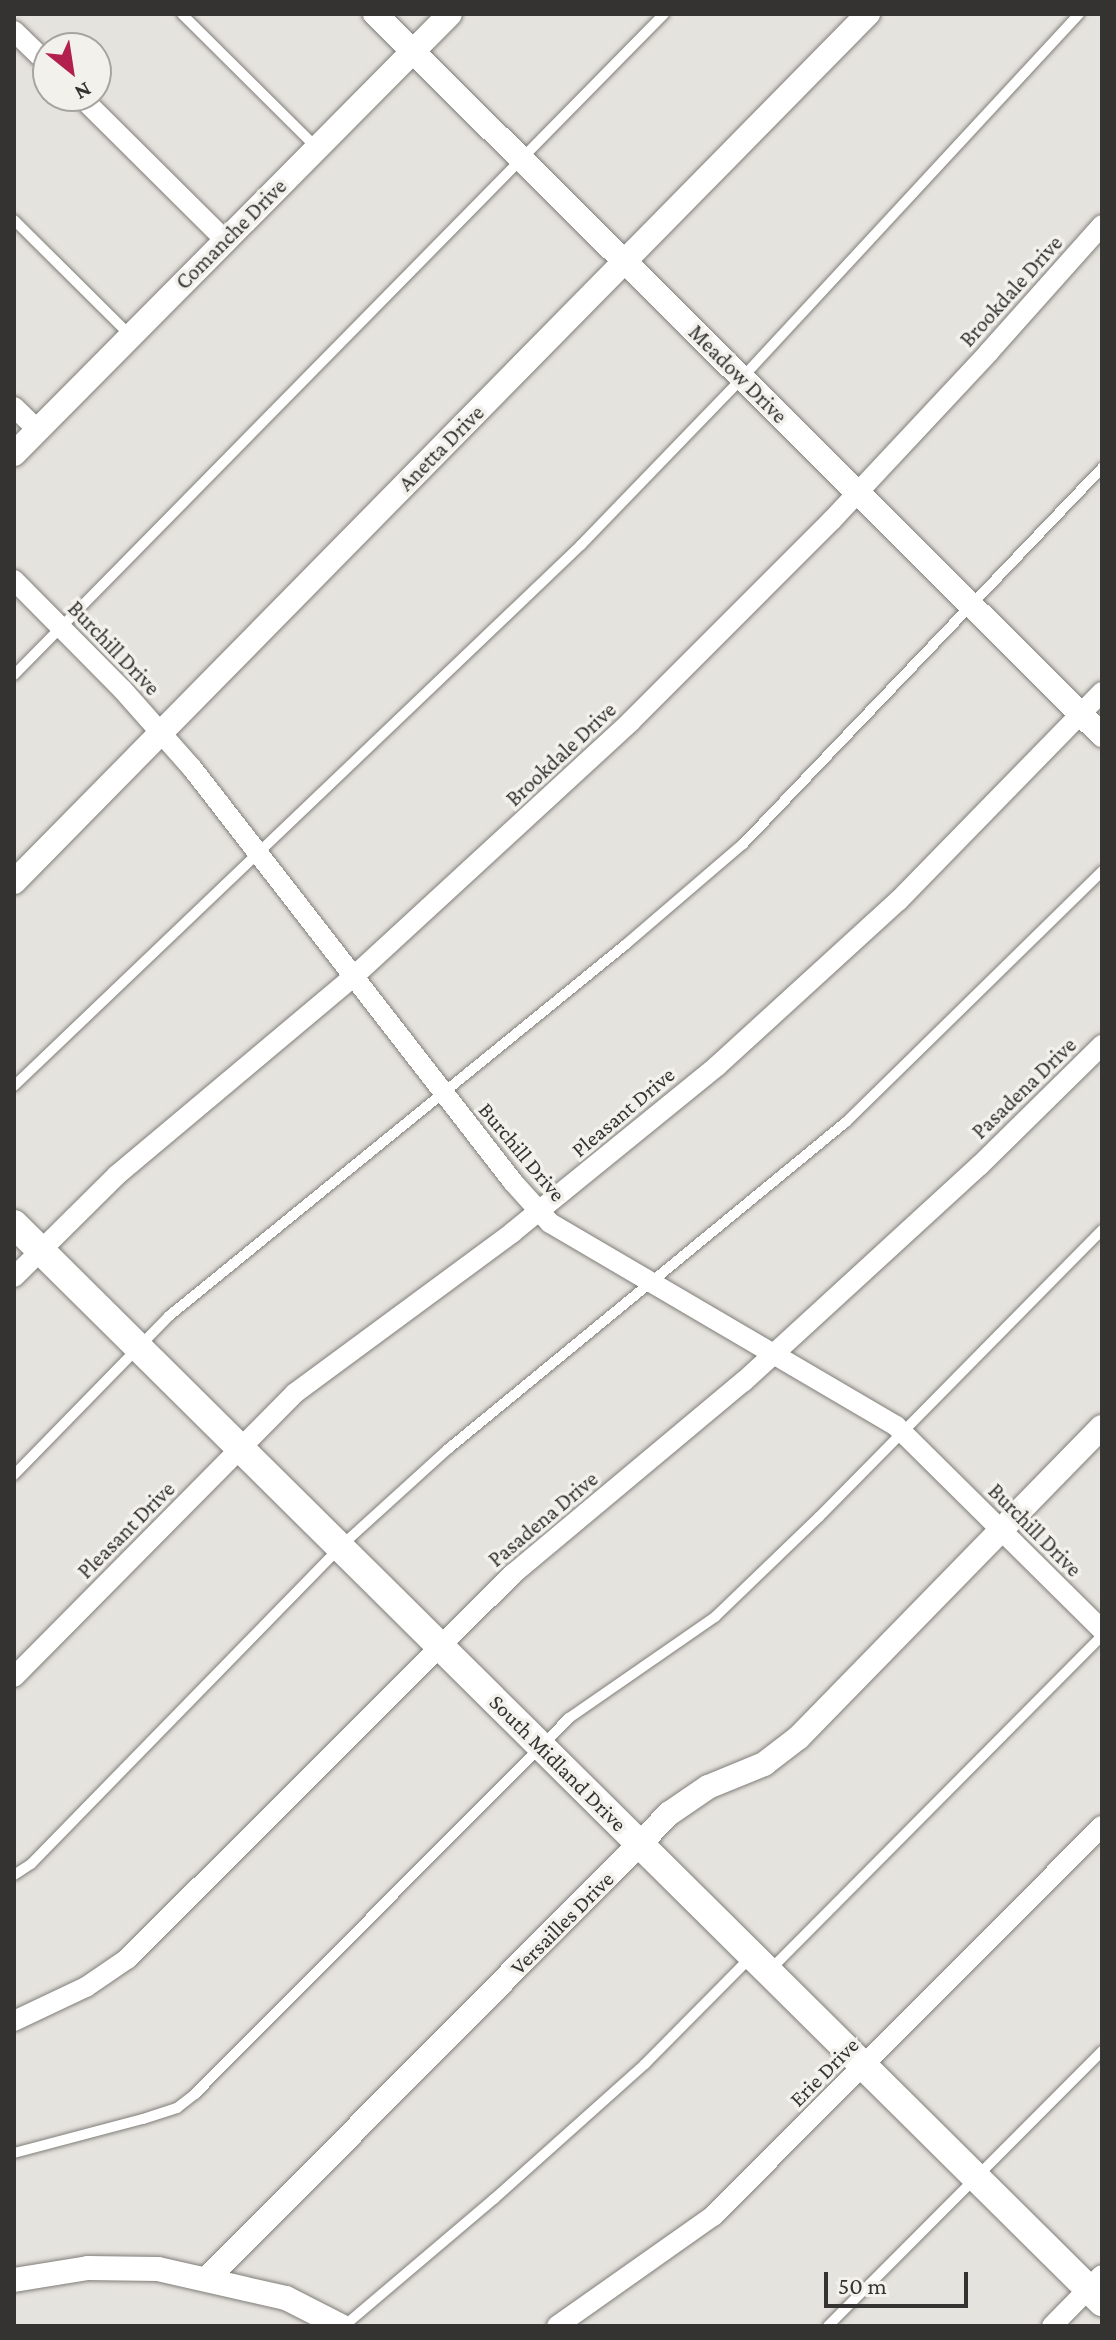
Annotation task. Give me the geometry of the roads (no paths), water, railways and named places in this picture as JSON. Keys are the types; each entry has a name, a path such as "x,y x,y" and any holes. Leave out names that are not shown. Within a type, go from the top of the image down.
{"main road":[{"name":"South Midland Drive","path":"14,1224 864,2066 1098,2289"}],"street":[{"name":"Meadow Drive","path":"375,14 1102,735"},
{"name":"Comanche Drive","path":"14,454 450,14"},
{"name":"Anetta Drive","path":"14,882 868,14"},
{"path":"14,31 32,48"},
{"path":"96,112 225,240"},
{"name":"Brookdale Drive","path":"14,1277 117,1175 353,977 631,721 857,493 1102,225"},
{"path":"14,407 38,430"},
{"name":"Burchill Drive","path":"14,580 161,732 443,1093 550,1223 902,1431 1102,1633"},
{"name":"Pleasant Drive","path":"14,1677 295,1393 539,1211 717,1066 898,901 1102,692"},
{"name":"Pasadena Drive","path":"14,2021 86,1987 127,1959 513,1574 773,1354 979,1166 1102,1045"},
{"name":"Versailles Drive","path":"208,2278 691,1796 759,1767 785,1750 1102,1427"},
{"name":"Erie Drive","path":"557,2326 713,2216 1102,1826"},
{"path":"14,2280 88,2268 158,2269 286,2298 343,2326"},
{"path":"1052,2326 1098,2289"}],"lane":[{"path":"182,14 317,148"},
{"path":"14,675 664,14"},
{"path":"14,1086 581,545 742,378 1079,14"},
{"path":"14,220 131,336"},
{"path":"14,1475 169,1316 743,844 1102,468"},
{"path":"14,1875 31,1864 341,1546 448,1449 846,1122 1102,871"},
{"path":"14,2153 177,2108 195,2094 569,1718 715,1617 819,1517 1102,1230"},
{"path":"343,2326 494,2199 761,1964 1102,1633"},
{"path":"828,2326 1102,2051"}]}
